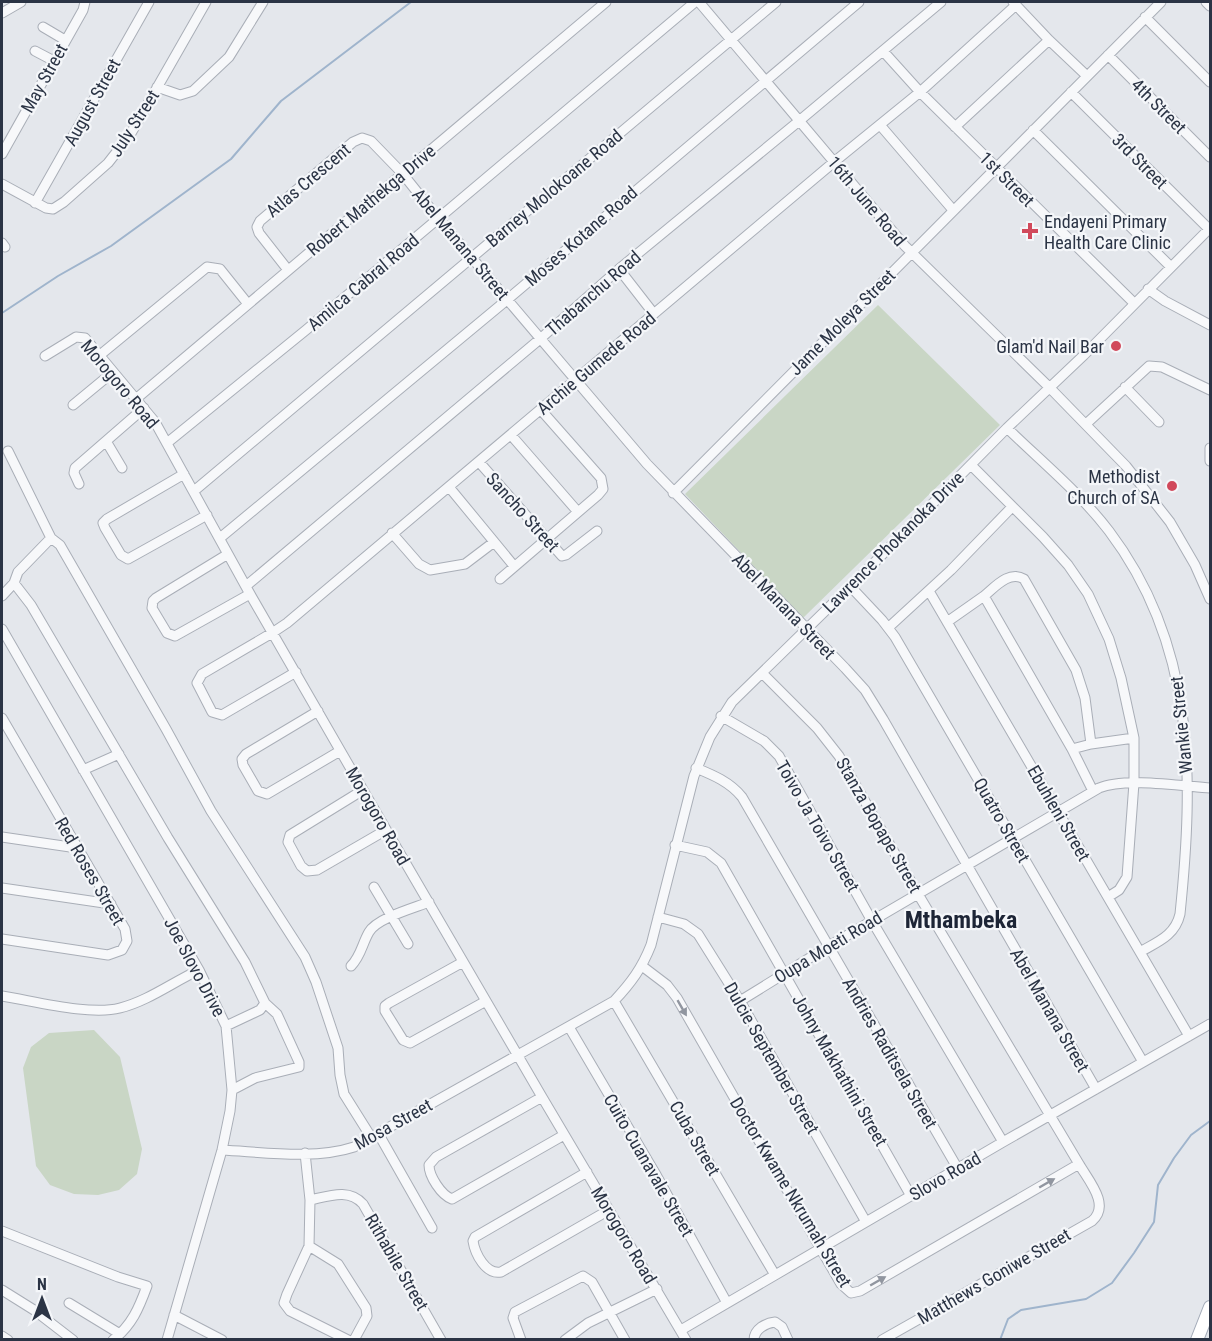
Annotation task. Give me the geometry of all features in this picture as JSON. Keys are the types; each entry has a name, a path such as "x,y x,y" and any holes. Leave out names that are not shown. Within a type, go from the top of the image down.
{"main road":[{"path":"1197,1340 1210,1307"}],"street":[{"path":"2,13 21,2"},
{"name":"May Street","path":"2,154 86,2"},
{"name":"August Street","path":"35,202 149,2"},
{"name":"July Street","path":"2,184 49,209 56,208 108,163 130,135 206,2"},
{"path":"157,87 180,95 193,91 229,57 263,2"},
{"name":"Robert Mathekga Drive","path":"137,398 606,2"},
{"name":"16th June Road","path":"697,2 911,252 1126,466 1161,509 1187,550 1210,599"},
{"name":"Amilca Cabral Road","path":"167,443 306,330 697,2"},
{"name":"Barney Molokoane Road","path":"194,490 776,2"},
{"name":"Moses Kotane Road","path":"220,538 859,2"},
{"name":"Thabanchu Road","path":"228,555 153,601 152,608 167,633 174,636 248,590 619,269 941,2"},
{"name":"Jame Moleya Street","path":"673,493 1161,2"},
{"path":"1206,2 1210,6"},
{"path":"1015,3 1087,76"},
{"name":"Archie Gumede Road","path":"296,672 224,714 216,714 210,709 198,688 198,678 272,633 449,487 920,92 1015,3"},
{"path":"1145,17 1210,82"},
{"path":"43,27 65,40"},
{"path":"956,127 1049,40"},
{"path":"35,51 54,61"},
{"name":"1st Street","path":"883,51 920,92 1134,303"},
{"name":"4th Street","path":"1108,55 1210,157"},
{"name":"3rd Street","path":"1071,92 1210,228"},
{"path":"879,125 953,210"},
{"path":"1033,130 1171,267"},
{"name":"Atlas Crescent","path":"288,270 259,233 258,225 262,219 359,139 371,141 402,173"},
{"name":"Abel Manana Street","path":"402,173 540,339 673,493 807,628 872,701 1096,1089"},
{"name":"Lawrence Phokanoka Drive","path":"517,1055 614,1001 632,982 642,966 651,945 696,768 721,716 732,702 1210,228"},
{"path":"100,355 207,267 220,269 249,304"},
{"path":"619,269 654,314"},
{"path":"1148,289 1159,298 1210,325"},
{"name":"Morogoro Road","path":"45,356 74,338 81,336 87,339 137,398 167,443 340,751 686,1340"},
{"path":"1086,424 1144,369 1154,365 1210,390"},
{"path":"73,405 113,372"},
{"path":"1125,387 1159,422"},
{"path":"79,484 74,473 75,468 144,408"},
{"path":"500,579 603,489 601,478 541,410"},
{"name":"Wankie Street","path":"1007,428 1096,516 1129,560 1144,587 1169,648 1179,686 1185,728 1188,787 1178,921 1170,934 1140,952"},
{"path":"511,435 578,512"},
{"path":"106,441 122,468"},
{"path":"1210,447 1210,461"},
{"path":"8,451 51,538 60,545 114,637 211,811 305,957 335,1037 344,1094 375,1135 432,1228"},
{"name":"Sancho Street","path":"479,462 545,539 564,556 597,531"},
{"path":"971,465 1068,565 1097,612 1116,658 1134,738 1134,783 1127,877 1119,890 1108,897"},
{"path":"184,474 107,519 103,523 105,528 121,555 128,559 207,515"},
{"path":"449,487 514,566"},
{"path":"889,627 929,591 1012,507"},
{"path":"392,533 421,567 430,570 465,564 494,542"},
{"path":"2,596 14,583 18,572 51,538"},
{"path":"947,622 1008,577 1016,576 1024,579 1076,670 1085,698 1091,744"},
{"path":"14,583 31,605 118,754 245,962 265,1003 280,1020 299,1065 255,1078 232,1090"},
{"name":"Quatro Street","path":"850,586 889,627 1143,1062"},
{"name":"Ebuhleni Street","path":"929,591 1189,1036"},
{"path":"984,596 1094,791"},
{"name":"Joe Slovo Drive","path":"2,629 199,970 226,1026 232,1090 230,1111 222,1150 167,1340"},
{"name":"Stanza Bopape Street","path":"762,673 832,746 1079,1164 1098,1197 1101,1207"},
{"path":"318,711 246,754 243,765 258,791 265,794 340,751"},
{"name":"Toivo Ja Toivo Street","path":"721,716 764,741 779,756 872,921 1003,1142"},
{"name":"Red Roses Street","path":"2,718 111,904 127,936 124,948 113,955 2,939"},
{"path":"1072,749 1134,738"},
{"path":"83,770 118,754"},
{"name":"Andries Raditsela Street","path":"696,768 721,779 737,791 958,1169"},
{"name":"Oupa Moeti Road","path":"740,1001 784,972 1108,784 1134,783 1210,788"},
{"path":"363,790 290,835 288,842 301,866 307,871 317,870 386,830"},
{"path":"2,837 77,849"},
{"name":"Johny Makhathini Street","path":"675,845 707,852 717,858 911,1196"},
{"path":"374,887 408,944"},
{"path":"2,888 111,904"},
{"path":"351,966 360,955 371,928 375,924 429,902"},
{"name":"Dulcie September Street","path":"658,917 684,924 699,934 740,1001 866,1222"},
{"path":"463,962 389,1003 385,1006 385,1011 403,1040 410,1043 486,1000"},
{"name":"Doctor Kwame Nkrumah Street","path":"642,966 667,985 677,998 845,1290 851,1293 856,1293 1079,1164"},
{"path":"2,996 88,1010 112,1010 140,1001 199,970"},
{"name":"Cuba Street","path":"614,1001 775,1275"},
{"path":"226,1026 260,1010 265,1003"},
{"name":"Slovo Road","path":"681,1330 1049,1115 1210,1024"},
{"name":"Cuito Cuanavale Street","path":"569,1027 728,1303"},
{"name":"Mosa Street","path":"222,1150 305,1153 345,1150 517,1055"},
{"path":"542,1097 436,1157 429,1165 430,1172 444,1195 452,1199 564,1135"},
{"path":"305,1153 310,1200 309,1246 285,1297 285,1306 290,1311 348,1340"},
{"path":"587,1172 475,1237 473,1244 480,1257 490,1272 501,1272 609,1210"},
{"name":"Rithabile Street","path":"310,1200 343,1194 357,1197 441,1340"},
{"name":"Matthews Goniwe Street","path":"882,1340 1092,1221 1101,1207"},
{"path":"2,1231 118,1277 147,1286 138,1311 116,1337 69,1303"},
{"path":"309,1246 338,1264 366,1308 367,1316 354,1340"},
{"path":"521,1340 513,1318 515,1312 579,1277 590,1279 625,1340"},
{"path":"565,1340 581,1327 657,1289"},
{"path":"2,1290 34,1310 73,1340"},
{"path":"174,1315 222,1340"},
{"path":"754,1340 758,1329 776,1322 782,1327 788,1340"},
{"path":"2,1336 8,1340"}],"green space":[{"path":"878,305 1000,425 803,618 685,494"},
{"path":"94,1030 120,1057 142,1149 137,1174 119,1190 98,1195 74,1194 50,1185 36,1166 23,1068 31,1047 49,1033"}],"waterway":[{"path":"2,313 58,276 111,246 231,159 281,101 411,2"},
{"path":"1000,1340 1008,1319 1021,1310 1086,1299 1112,1283 1154,1222 1158,1185 1174,1158 1191,1135 1210,1121"}],"place":[{"name":"Endayeni Primary Health Care Clinic","path":"1030,231"},
{"name":"Glam'd Nail Bar","path":"1116,346"},
{"name":"Methodist Church of SA","path":"1172,486"}],"district":[{"name":"Mthambeka","path":"961,920"}]}
